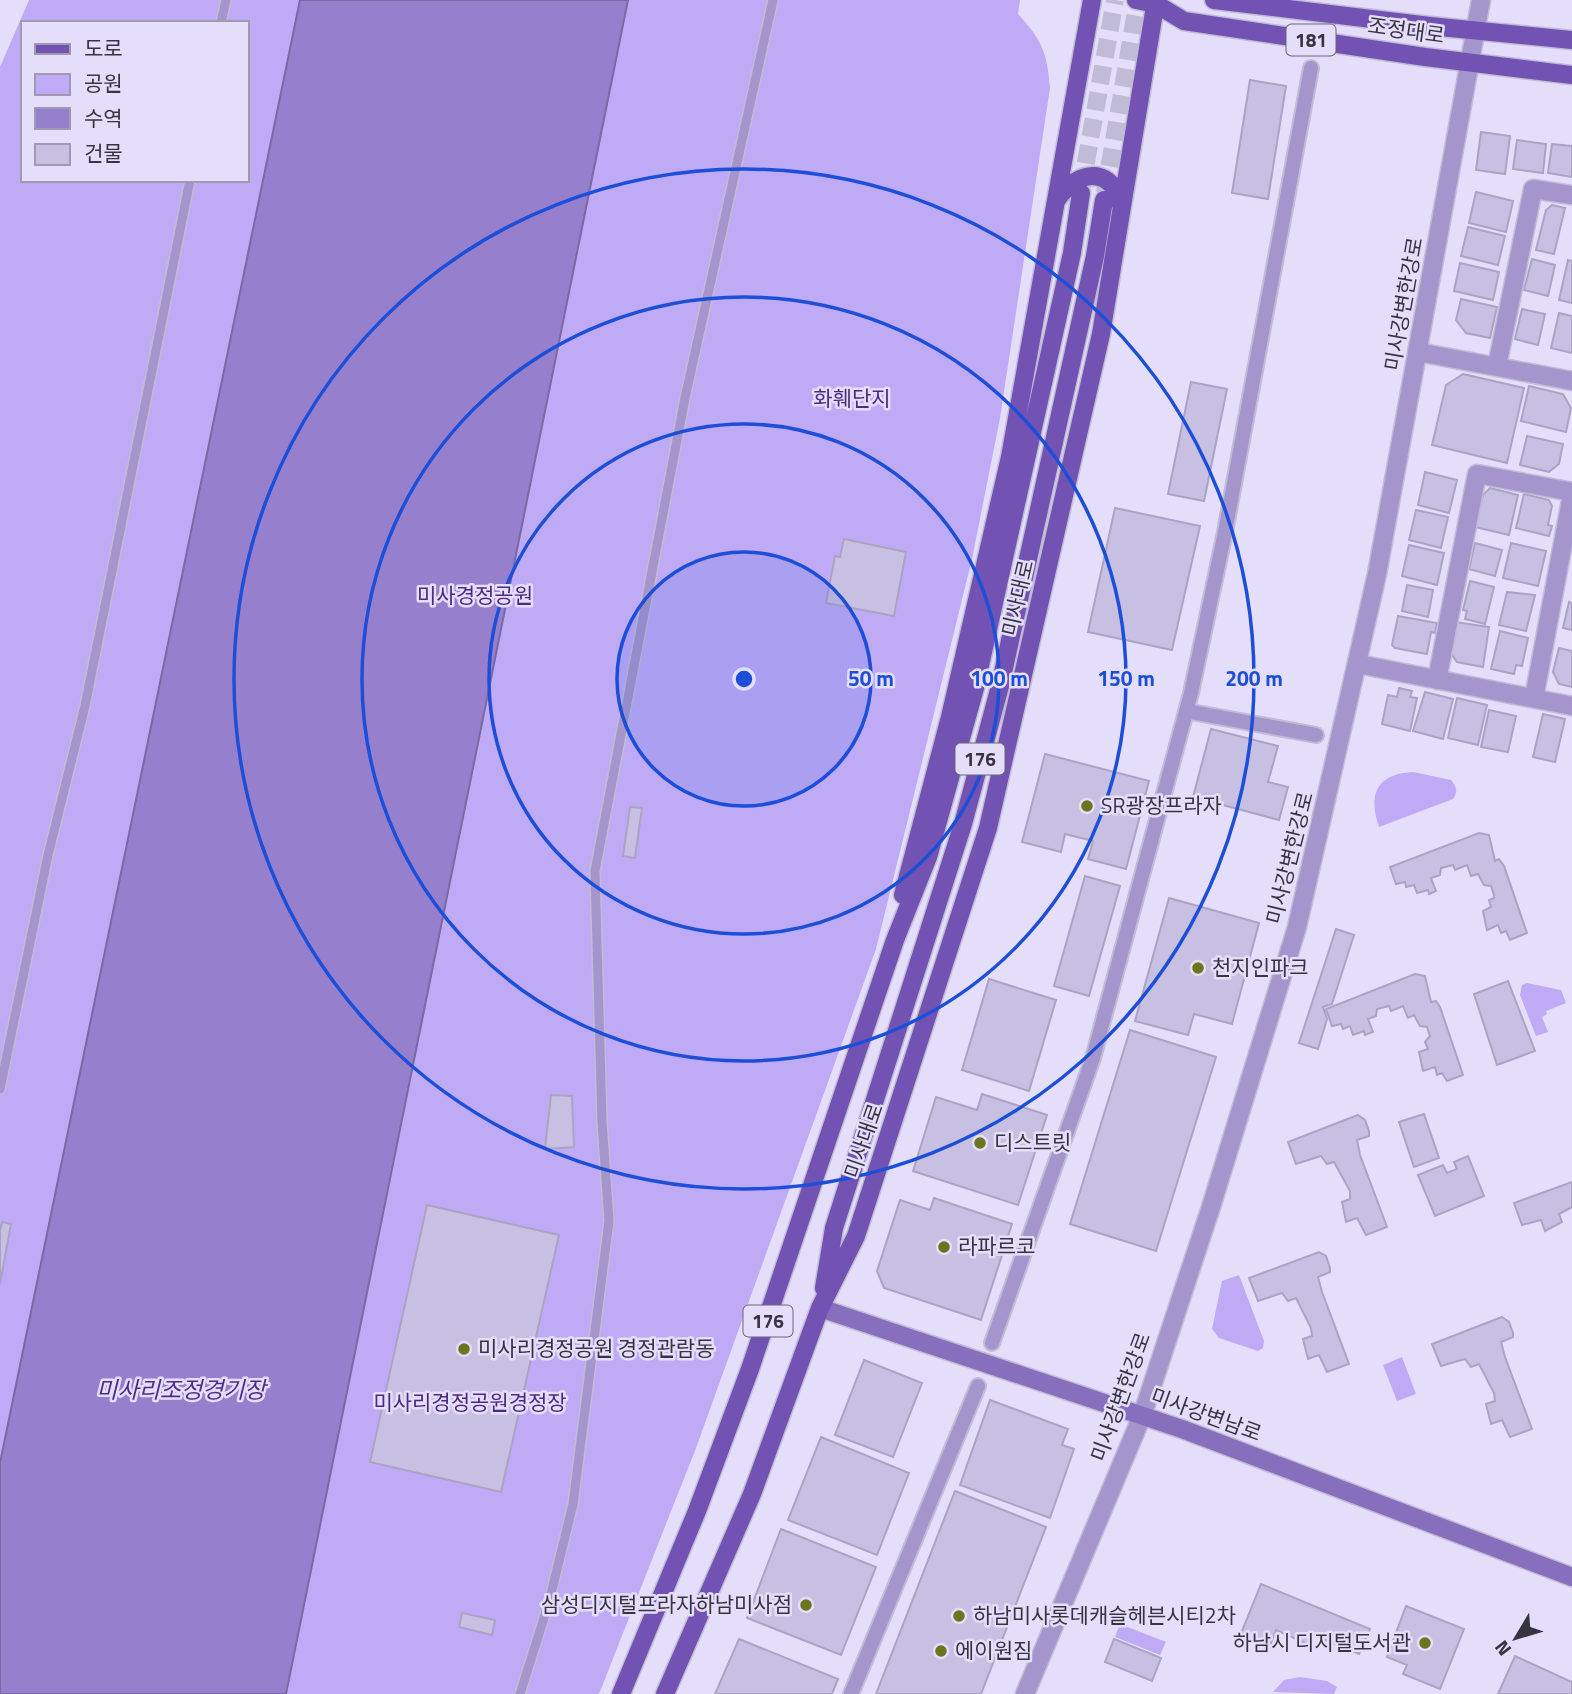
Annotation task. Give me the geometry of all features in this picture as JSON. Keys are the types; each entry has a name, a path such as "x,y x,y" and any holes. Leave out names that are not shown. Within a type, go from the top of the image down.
{"main road":[{"name":"미사대로","path":"895,940 904,888 950,717 1010,457 1092,0"},
{"name":"조정대로","path":"1136,0 1174,0"},
{"name":"조정대로","path":"1214,0 1572,40"},
{"name":"미사대로","path":"820,1308 834,1228 963,824 1000,687 1095,256 1113,203 1156,2"},
{"name":"조정대로","path":"1156,2 1184,21 1572,75"},
{"path":"1054,204 1066,186 1078,178 1101,178 1112,185 1113,203"},
{"name":"미사대로","path":"621,1694 698,1511 775,1304 895,940 928,858 975,688 1072,253 1081,193"},
{"name":"미사대로","path":"665,1694 752,1494 820,1308 860,1224 988,828 1101,334 1113,203"},
{"name":"미사강변남로","path":"820,1308 1142,1416 1572,1577"}],"street":[{"name":"미사강변한강로","path":"1025,1694 1142,1416 1211,1208 1297,927 1358,664 1418,352 1481,0"},
{"path":"992,1343 1093,1058 1186,710 1225,531 1311,68"},
{"path":"1497,366 1533,189 1572,194"},
{"path":"1418,352 1572,381"},
{"path":"1437,680 1477,474 1572,493 1534,698"},
{"path":"1358,664 1572,706"},
{"path":"1186,710 1316,735"},
{"path":"851,1694 978,1386"}],"lane":[{"path":"222,21 226,0"},
{"path":"520,1694 549,1602 573,1504 609,1220 602,1122 595,871 685,398 773,0"},
{"path":"0,1088 45,867 85,706 190,182"}],"green space":[{"name":"미사경정공원","path":"29,0 1020,0 1018,14 1033,31 1042,47 1050,88 1000,418 972,559 876,949 696,1448 599,1694 0,1694 0,67"},
{"path":"1413,772 1451,780 1455,785 1455,796 1379,827 1374,805 1378,788 1391,777"},
{"path":"1527,983 1561,990 1566,1003 1546,1011 1547,1014 1542,1017 1548,1032 1536,1036 1520,995 1522,985"},
{"path":"1239,1275 1264,1341 1263,1348 1258,1351 1219,1338 1212,1329 1222,1281"},
{"path":"1402,1357 1416,1394 1397,1401 1383,1365"},
{"path":"1120,1624 1166,1642 1160,1655 1115,1637"},
{"path":"1300,1677 1327,1681 1337,1687 1334,1694 1273,1692 1284,1680"}],"water":[{"name":"미사리조정경기장","path":"300,0 628,0 286,1694 0,1694 0,1463"}],"building":[{"path":"1250,80 1286,86 1268,199 1232,193"},
{"path":"1481,132 1510,136 1505,174 1476,170"},
{"path":"1517,140 1546,144 1543,173 1513,169"},
{"path":"1552,144 1572,146 1572,177 1548,173"},
{"path":"1476,192 1513,201 1506,232 1469,223"},
{"path":"1552,205 1565,208 1554,254 1536,250 1546,210"},
{"path":"1468,227 1505,236 1498,265 1461,256"},
{"path":"1532,259 1555,265 1548,296 1524,290"},
{"path":"1568,260 1572,261 1572,303 1559,300"},
{"path":"1460,263 1499,272 1493,300 1454,291"},
{"path":"1461,299 1497,307 1490,338 1466,333 1456,320"},
{"path":"1522,309 1545,314 1538,345 1515,339"},
{"path":"1559,313 1572,316 1572,353 1551,348"},
{"path":"1463,374 1524,388 1507,463 1432,445 1446,385"},
{"path":"1191,382 1227,389 1204,501 1168,494"},
{"path":"1529,386 1563,394 1571,408 1566,432 1521,421"},
{"path":"1527,436 1563,444 1559,464 1549,472 1520,465"},
{"path":"1425,472 1457,480 1449,513 1418,505"},
{"path":"1490,488 1518,495 1509,535 1475,527 1483,495"},
{"path":"1524,494 1549,500 1552,506 1548,525 1552,526 1549,536 1516,528"},
{"path":"1115,508 1200,526 1172,650 1088,632"},
{"path":"1416,510 1448,517 1441,548 1409,540"},
{"path":"844,539 906,552 894,616 826,603 835,556 840,557"},
{"path":"1475,543 1502,550 1495,576 1469,569"},
{"path":"1511,543 1546,551 1538,586 1503,578"},
{"path":"1409,545 1444,553 1437,585 1402,576"},
{"path":"1470,581 1494,587 1485,624 1465,619 1467,611 1463,610"},
{"path":"1407,585 1433,590 1428,617 1402,611"},
{"path":"1507,592 1535,595 1526,631 1499,625"},
{"path":"1569,602 1572,603 1572,630 1563,628"},
{"path":"1398,616 1437,623 1435,633 1431,632 1427,654 1395,648 1392,645"},
{"path":"1455,622 1489,627 1483,667 1457,662 1450,652"},
{"path":"1500,631 1528,638 1522,666 1516,665 1514,674 1491,669"},
{"path":"1559,648 1572,651 1572,687 1559,684 1553,672"},
{"path":"1399,688 1412,691 1410,697 1417,698 1410,731 1382,724 1388,695 1397,697"},
{"path":"1425,692 1453,699 1443,739 1413,731"},
{"path":"1457,698 1487,705 1478,745 1448,738"},
{"path":"1489,710 1516,716 1508,752 1481,747"},
{"path":"1543,714 1565,719 1555,762 1533,757"},
{"path":"1211,729 1278,746 1268,782 1288,787 1279,820 1193,797"},
{"name":"SR광장프라자","path":"1045,754 1149,781 1126,869 1088,859 1093,841 1065,834 1061,852 1022,842"},
{"path":"630,807 642,808 635,858 623,856"},
{"path":"1479,833 1489,835 1495,861 1499,859 1504,866 1527,933 1510,940 1506,931 1501,933 1498,925 1487,930 1483,911 1491,907 1489,900 1494,898 1494,895 1491,886 1484,885 1478,874 1471,876 1467,865 1455,870 1453,865 1441,868 1440,875 1431,878 1436,891 1429,894 1428,890 1417,893 1414,885 1406,887 1405,882 1396,884 1390,867"},
{"path":"1085,876 1120,886 1089,996 1054,986"},
{"name":"천지인파크","path":"1169,898 1259,923 1232,1024 1194,1014 1188,1035 1135,1021"},
{"path":"1336,929 1354,935 1332,1004 1323,1007 1327,1019 1318,1049 1299,1043"},
{"path":"1415,974 1425,976 1431,1002 1436,1001 1440,1007 1463,1075 1447,1081 1442,1073 1437,1075 1435,1067 1423,1071 1419,1052 1428,1049 1425,1042 1430,1036 1427,1027 1420,1026 1414,1015 1408,1018 1403,1006 1391,1011 1389,1006 1377,1009 1376,1016 1368,1019 1373,1032 1365,1035 1364,1031 1353,1035 1350,1026 1343,1029 1341,1024 1332,1026 1326,1009"},
{"path":"989,979 1056,1000 1029,1091 962,1070"},
{"path":"1508,981 1535,1051 1497,1065 1474,994"},
{"path":"1130,1030 1216,1057 1156,1251 1070,1224"},
{"name":"디스트릿","path":"982,1094 1047,1115 1018,1205 913,1171 936,1097 977,1110"},
{"path":"551,1095 572,1096 574,1147 545,1149"},
{"path":"1424,1114 1439,1158 1414,1167 1399,1122"},
{"path":"1358,1115 1365,1120 1369,1131 1369,1136 1357,1140 1360,1155 1387,1227 1366,1235 1357,1218 1346,1222 1342,1202 1350,1199 1350,1191 1334,1162 1327,1164 1321,1156 1296,1164 1288,1142"},
{"path":"1468,1156 1484,1196 1435,1216 1418,1175 1443,1165 1447,1173 1457,1169 1454,1162"},
{"path":"1572,1182 1572,1207 1559,1214 1562,1222 1545,1231 1541,1220 1522,1225 1514,1203"},
{"name":"라파르코","path":"934,1198 1012,1224 981,1320 884,1288 877,1271 900,1200 930,1210"},
{"name":"미사리경정공원 경정관람동","path":"427,1205 559,1235 501,1492 370,1462"},
{"path":"2,1222 11,1224 0,1284 0,1231"},
{"path":"1319,1252 1326,1256 1330,1268 1330,1272 1318,1277 1322,1292 1349,1364 1327,1372 1319,1355 1308,1359 1303,1339 1312,1336 1311,1328 1296,1298 1288,1301 1282,1293 1258,1301 1249,1278"},
{"path":"1502,1317 1509,1322 1513,1333 1513,1337 1501,1342 1505,1357 1532,1429 1510,1437 1502,1420 1491,1424 1486,1404 1495,1401 1494,1393 1479,1364 1471,1367 1465,1359 1441,1366 1432,1344"},
{"path":"864,1360 922,1383 893,1457 835,1435"},
{"path":"990,1400 1068,1429 1062,1445 1074,1449 1050,1518 960,1485"},
{"path":"821,1437 909,1473 877,1555 788,1520"},
{"name":"하남미사롯데캐슬헤븐시티2차","path":"955,1491 1046,1527 981,1694 876,1694"},
{"name":"삼성디지털프라자하남미사점","path":"781,1529 876,1567 841,1655 747,1618"},
{"path":"1261,1584 1370,1629 1359,1654 1311,1634 1307,1644 1276,1630 1269,1648 1240,1636"},
{"name":"하남시 디지털도서관","path":"1406,1606 1464,1629 1440,1689 1403,1674 1407,1665 1387,1657"},
{"path":"462,1613 495,1620 492,1635 459,1627"},
{"path":"739,1639 838,1679 832,1694 715,1694"},
{"path":"1114,1639 1161,1658 1152,1681 1105,1662"},
{"path":"1515,1656 1572,1682 1572,1694 1498,1694"}],"tunnel":[{"path":"1081,190 1115,0"},
{"path":"1105,193 1138,0"}],"place":[{"name":"SR광장프라자","path":"1087,806"},
{"name":"천지인파크","path":"1198,968"},
{"name":"디스트릿","path":"980,1143"},
{"name":"라파르코","path":"944,1247"},
{"name":"미사리경정공원 경정관람동","path":"464,1349"},
{"name":"삼성디지털프라자하남미사점","path":"806,1605"},
{"name":"하남미사롯데캐슬헤븐시티2차","path":"959,1616"},
{"name":"하남시 디지털도서관","path":"1425,1643"},
{"name":"에이원짐","path":"941,1651"}],"park label":[{"name":"화훼단지","path":"852,399"},
{"name":"미사리경정공원경정장","path":"470,1403"}]}
